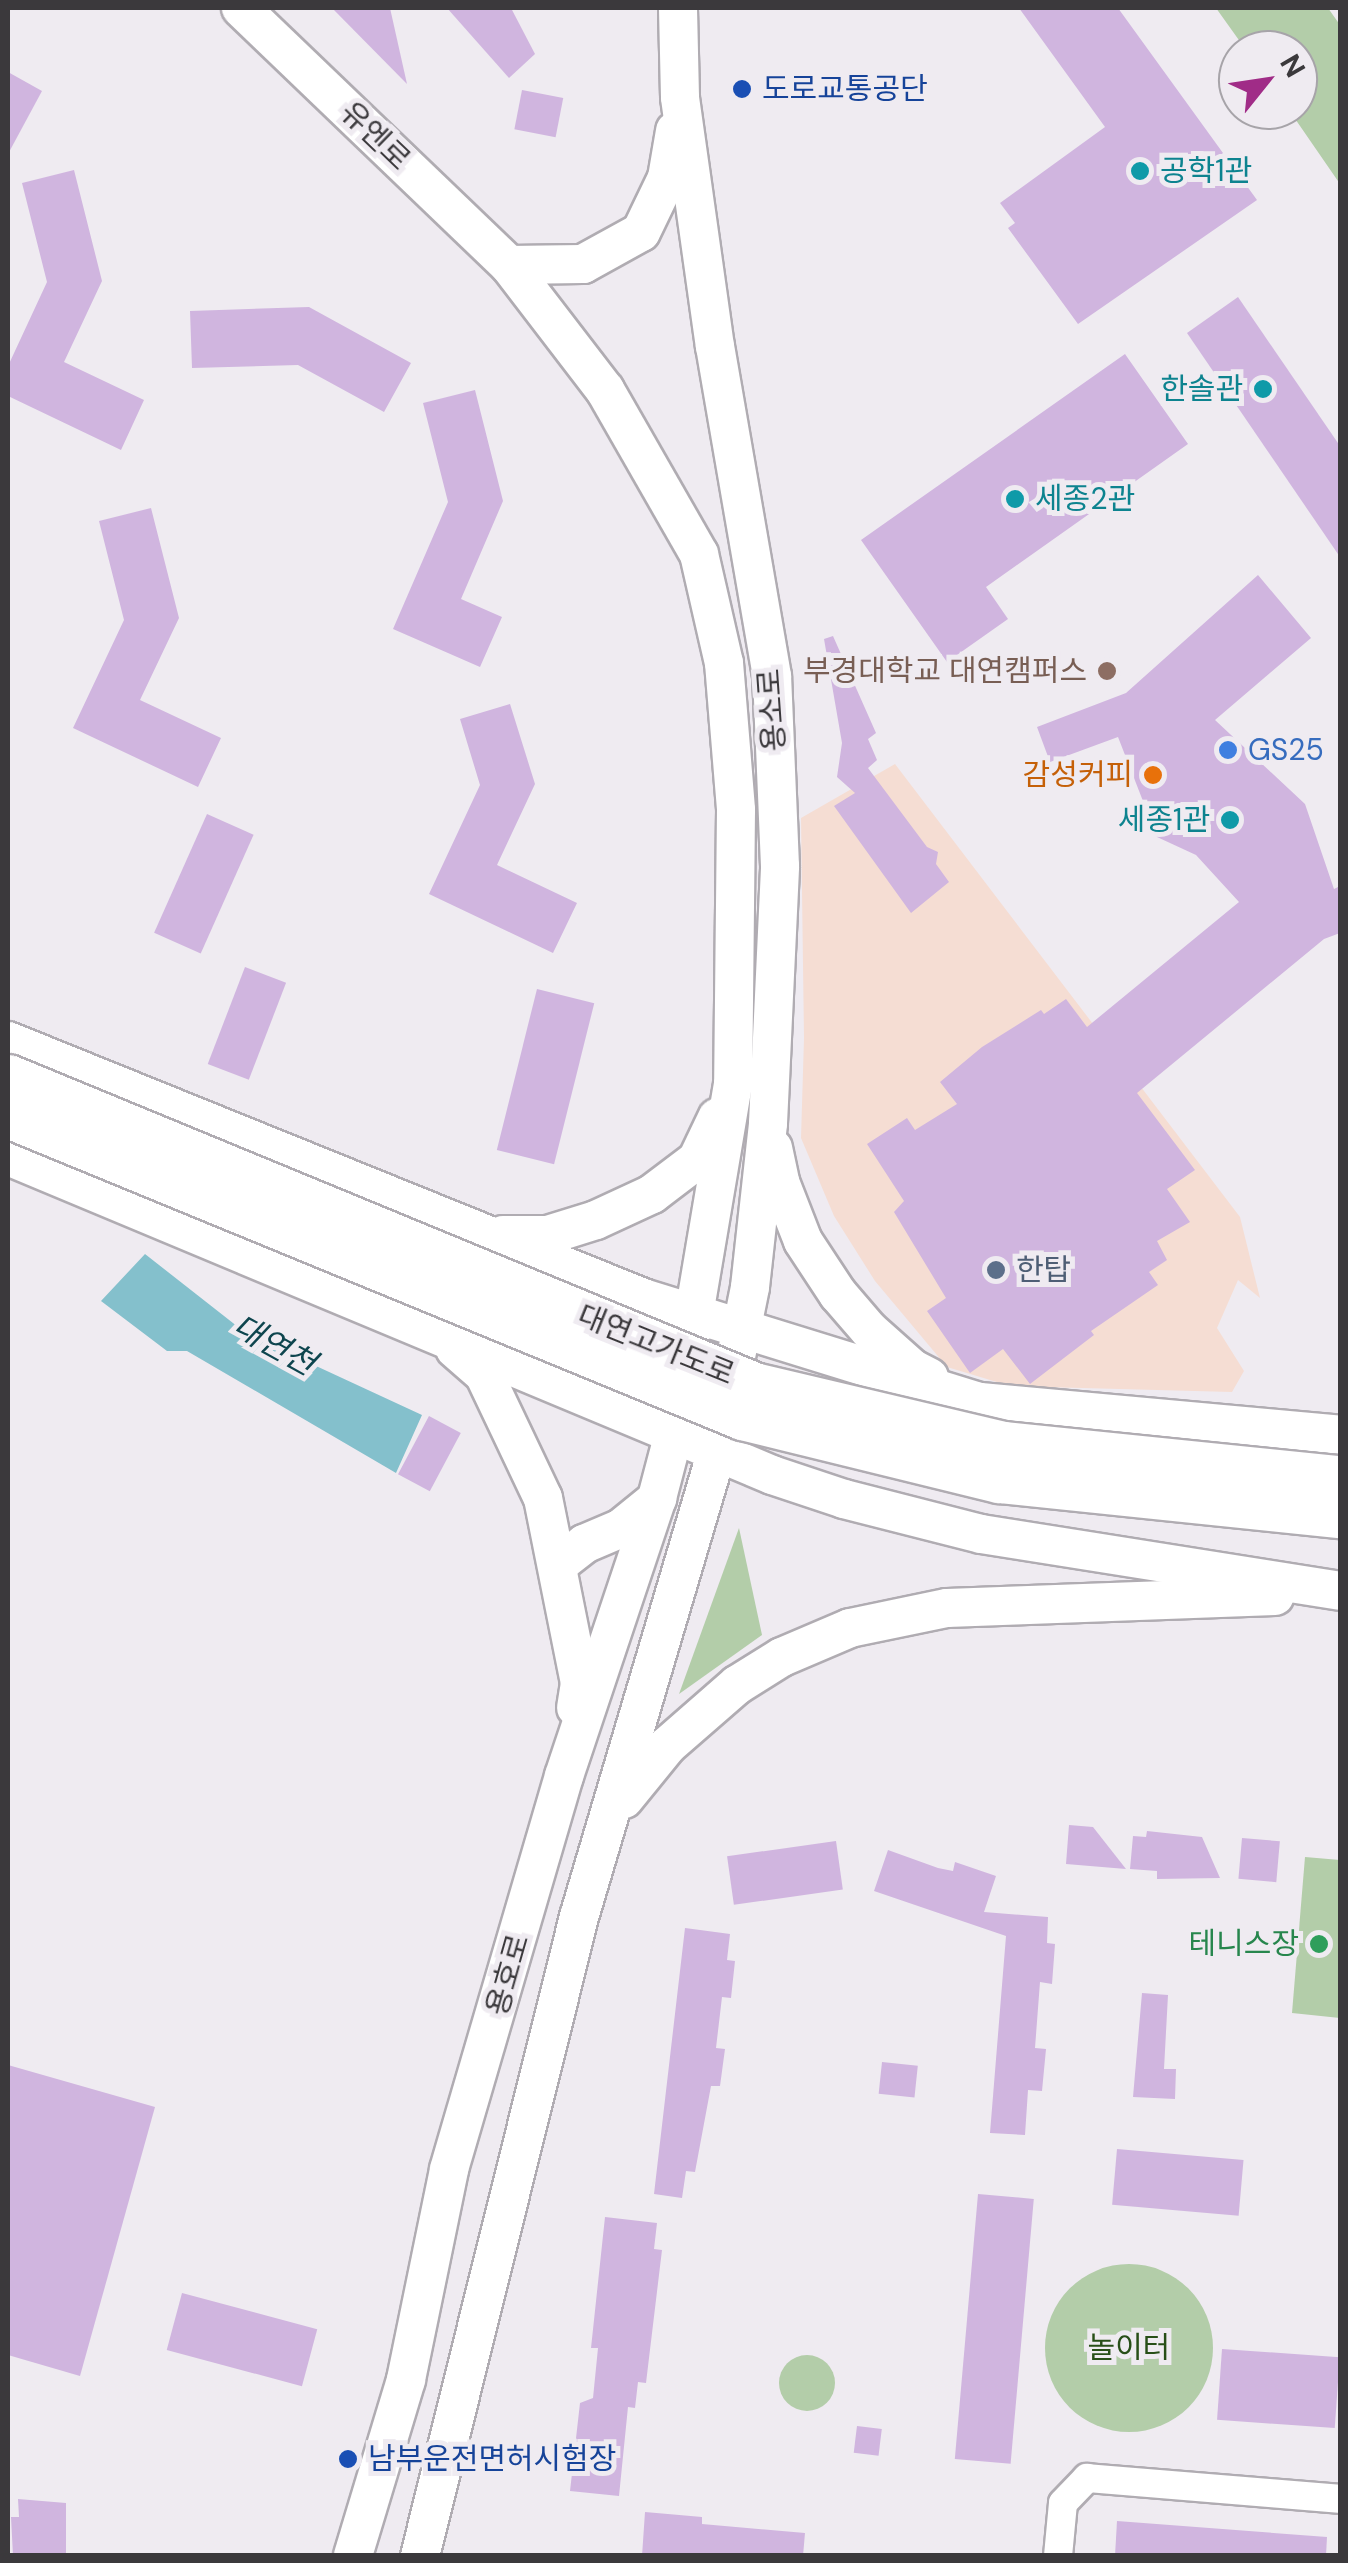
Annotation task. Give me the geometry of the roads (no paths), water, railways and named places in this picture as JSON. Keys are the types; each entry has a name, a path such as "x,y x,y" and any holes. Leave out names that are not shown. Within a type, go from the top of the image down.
{"highway":[{"name":"대연고가도로","path":"8,1077 754,1385 1003,1444 1340,1478"},
{"name":"대연고가도로","path":"8,1115 742,1417 999,1480 1340,1515"}],"main road":[{"name":"유엔로","path":"241,8 509,264 605,390 699,554 724,663"},
{"name":"용소로","path":"678,8 680,97 714,348 772,676 780,866 768,1123 741,1331 720,1434"},
{"path":"509,264 583,264 641,232 667,178 680,97"},
{"name":"용소로","path":"677,1416 733,1084 736,810 724,663"},
{"path":"8,1041 696,1317 980,1402 1340,1435"},
{"path":"485,1235 548,1235 596,1220 652,1194 697,1160 733,1084"},
{"path":"768,1123 780,1182 803,1240 838,1294 912,1369 980,1402"},
{"path":"8,1156 438,1335 677,1416 720,1434 844,1499 981,1534 1340,1592"},
{"path":"438,1335 484,1374 543,1498 560,1563 580,1683 564,1776"},
{"name":"용호로","path":"353,2556 406,2380 449,2170 564,1776 658,1498 677,1416"},
{"name":"용호로","path":"420,2556 579,1917 613,1812 720,1434"},
{"path":"560,1563 584,1544 620,1529 658,1498"},
{"path":"613,1812 667,1746 737,1684 782,1657 850,1628 947,1608 1340,1592"},
{"path":"406,2380 426,2355 436,2352 445,2361 432,2462 436,2504"}],"street":[{"path":"1058,2556 1063,2503 1088,2478 1340,2499"}],"water":[{"path":"145,1254 247,1334 422,1415 396,1473 187,1351 167,1351 101,1301"}],"place":[{"name":"도로교통공단","path":"742,89"},
{"name":"공학1관","path":"1140,171"},
{"name":"한솔관","path":"1263,389"},
{"name":"세종2관","path":"1015,499"},
{"name":"부경대학교 대연캠퍼스","path":"1107,671"},
{"name":"GS25","path":"1228,750"},
{"name":"감성커피","path":"1153,775"},
{"name":"세종1관","path":"1230,820"},
{"name":"한탑","path":"996,1270"},
{"name":"테니스장","path":"1319,1944"},
{"name":"남부운전면허시험장","path":"348,2459"}],"water label":[{"name":"대연천","path":"274,1345"}],"park label":[{"name":"놀이터","path":"1129,2348"}]}
